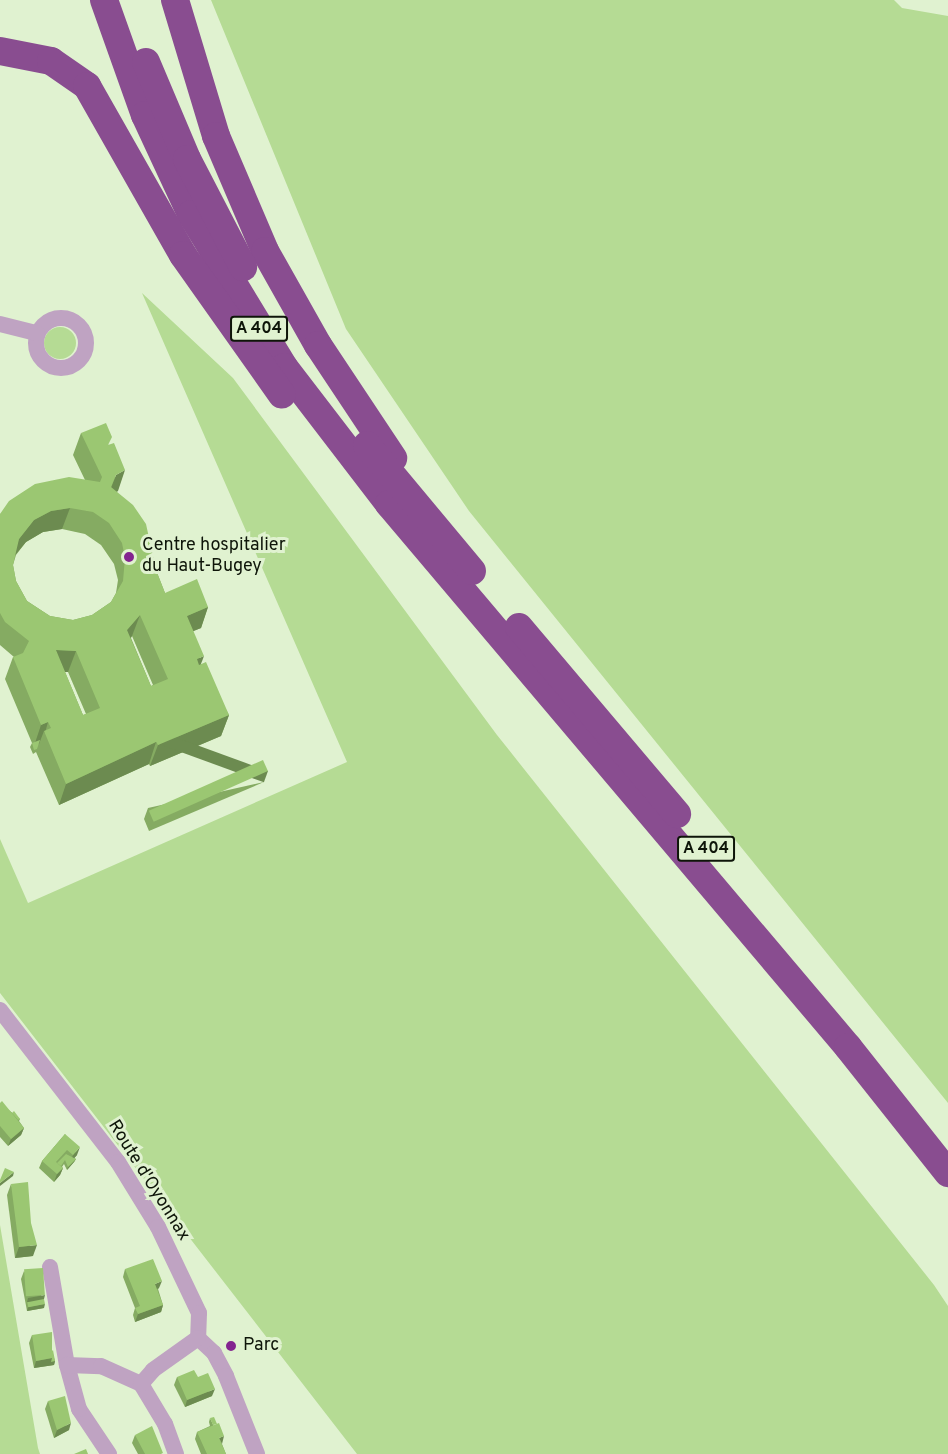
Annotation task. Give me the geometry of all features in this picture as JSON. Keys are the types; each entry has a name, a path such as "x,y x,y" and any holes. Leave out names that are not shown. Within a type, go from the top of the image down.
{"highway":[{"name":"A 404","path":"104,0 168,166 246,309 327,426 483,616 848,1047 948,1173"},
{"name":"A 404","path":"125,0 187,159 247,274 324,390 948,1142"},
{"path":"175,0 216,135 266,251 318,345 462,559"},
{"path":"0,51 51,61 87,86 165,225 246,348 342,465 483,616"}],"street":[{"path":"0,324 38,333"},
{"name":"Route d'Oyonnax","path":"0,1010 117,1162 158,1227 200,1313 198,1338"},
{"path":"50,1267 68,1365 79,1409 109,1454"},
{"path":"141,1384 153,1370 198,1338 218,1361 257,1454"},
{"path":"68,1365 101,1366 141,1384 165,1425 176,1454"}],"green space":[{"path":"211,0 894,0 902,8 948,16 948,1103 469,511 346,329"},
{"path":"142,293 233,378 497,735 934,1285 948,1306 948,1454 357,1454 0,993 0,839 28,903 347,762"},
{"path":"60,327 71,332 76,343 71,354 60,359 49,354 44,343 49,332"},
{"path":"0,1225 38,1448 40,1454 0,1454"}],"building":[{"path":"106,423 112,437 108,445 114,443 125,470 116,475 111,487 133,505 146,524 156,570 165,593 197,579 208,607 187,616 204,656 197,659 199,665 206,662 229,715 158,745 156,742 66,784 44,731 51,728 48,722 41,725 13,657 23,653 29,641 5,622 0,613 0,514 9,501 35,484 69,477 100,482 102,477 81,433","holes":["70,508 93,512 109,523 122,543 125,558 123,581 111,602 92,615 73,620 50,616 27,601 16,581 13,565 19,539 34,520 51,511","140,615 168,679 151,686 127,630","56,650 76,651 100,708 83,715"]},
{"path":"40,740 37,749 34,750 32,743"},
{"path":"263,760 268,771 154,822 149,811"},
{"path":"2,1101 24,1128 11,1139 0,1126 0,1103"},
{"path":"14,1111 20,1119 18,1120 12,1113"},
{"path":"65,1134 80,1147 73,1155 67,1150 56,1162 63,1168 57,1174 42,1161"},
{"path":"66,1154 76,1159 68,1167 65,1160 61,1166 57,1163"},
{"path":"5,1168 14,1172 0,1183 0,1180"},
{"path":"28,1182 31,1223 37,1245 19,1247 11,1184"},
{"path":"153,1259 162,1281 155,1284 163,1305 138,1314 135,1308 140,1306 125,1269"},
{"path":"43,1268 45,1295 26,1296 24,1269"},
{"path":"44,1299 45,1304 28,1307 27,1302"},
{"path":"52,1332 52,1358 36,1361 32,1335"},
{"path":"52,1351 55,1361 51,1362"},
{"path":"194,1370 198,1377 208,1373 215,1389 187,1400 177,1377"},
{"path":"65,1396 71,1423 57,1430 48,1401"},
{"path":"214,1417 217,1424 213,1425 210,1418"},
{"path":"219,1423 224,1436 219,1438 226,1454 207,1454 197,1432"},
{"path":"152,1426 163,1453 145,1454 135,1435"},
{"path":"86,1449 88,1454 74,1454"}],"place":[{"name":"Centre hospitalier du Haut-Bugey","path":"129,557"},
{"name":"Parc","path":"231,1346"}]}
